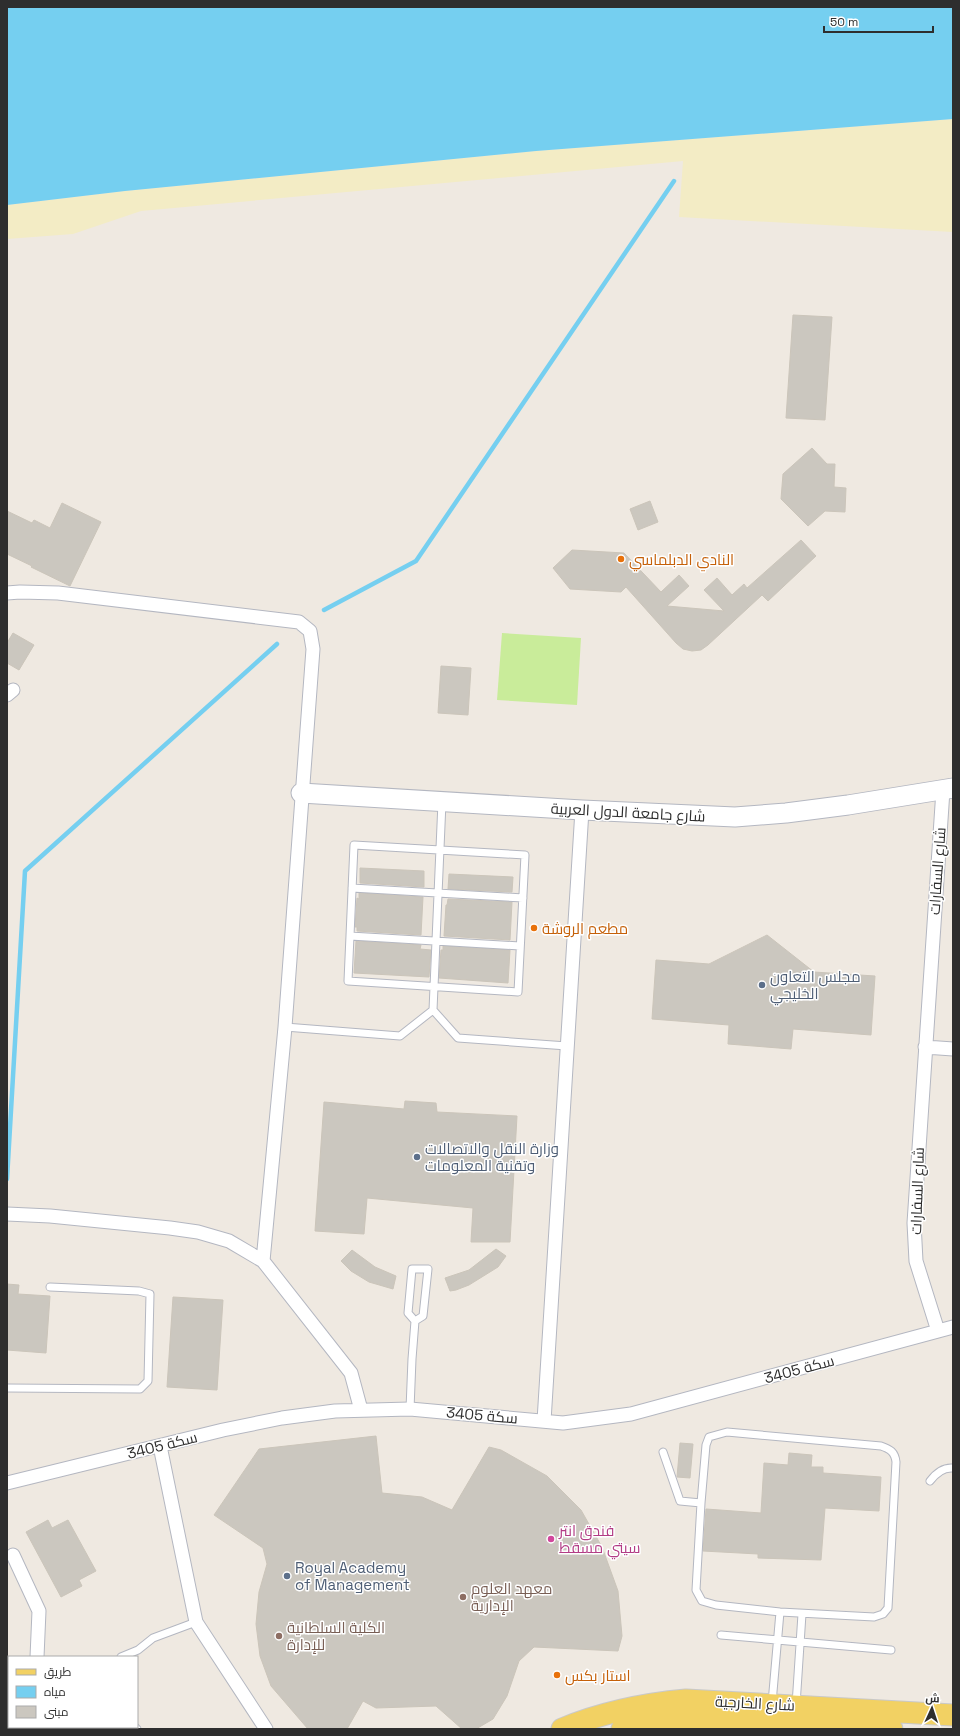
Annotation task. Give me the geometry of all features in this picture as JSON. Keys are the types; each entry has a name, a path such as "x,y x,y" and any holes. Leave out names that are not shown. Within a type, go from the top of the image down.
{"main road":[{"name":"شارع الخارجية","path":"562,1729 586,1719 618,1709 652,1703 686,1700 953,1715"},
{"name":"شارع الخارجية","path":"622,1729 673,1721 718,1720 886,1729"}],"street":[{"path":"7,593 20,592 58,594 299,622 310,631 313,648 301,793 285,1027 263,1261"},
{"name":"شارع جامعة الدول العربية","path":"301,793 582,810 735,817 817,809 948,789"},
{"name":"شارع السفارات","path":"938,1331 916,1261 914,1223 925,1047 948,789"},
{"path":"544,1421 582,810"},
{"path":"925,1047 953,1049"},
{"path":"7,1214 50,1216 170,1228 191,1231 229,1242 263,1261 351,1373 361,1410"},
{"name":"سكة 3405","path":"7,1483 223,1430 282,1418 361,1410 410,1409 563,1423 631,1414 953,1328"},
{"path":"160,1446 196,1622 266,1729"},
{"path":"13,1555 39,1610 37,1656"}],"lane":[{"path":"442,802 433,1010 458,1038 567,1046"},
{"path":"354,845 525,855 518,992 348,981 352,888 354,845"},
{"path":"352,888 523,898"},
{"path":"350,936 520,946"},
{"path":"285,1027 400,1036 433,1010"},
{"path":"410,1409 415,1321 408,1313 412,1269 428,1269 423,1316 415,1321"},
{"path":"7,1388 140,1389 148,1380 150,1294 139,1291 50,1287"},
{"path":"726,1432 881,1446 890,1449 895,1456 896,1462 888,1608 883,1614 874,1617 780,1612 716,1605 702,1600 696,1590 701,1503 706,1445 709,1436 726,1432"},
{"path":"663,1452 680,1501 701,1503"},
{"path":"930,1481 935,1474 943,1470 953,1468"},
{"path":"772,1704 780,1612"},
{"path":"796,1705 802,1614"},
{"path":"123,1656 138,1650 153,1638 196,1622"},
{"path":"721,1635 891,1650"}],"sand":[{"path":"953,119 953,232 679,217 683,161 141,211 73,234 7,239 7,205 125,191 536,151"}],"green space":[{"path":"502,633 581,638 577,705 497,700"}],"water":[{"path":"7,7 953,7 953,119 536,151 125,191 7,205"}],"building":[{"path":"793,315 832,317 825,420 786,418"},
{"path":"812,448 827,464 835,464 834,487 846,488 845,512 825,511 808,526 781,499 783,474"},
{"path":"650,501 658,522 638,530 630,509"},
{"path":"62,503 101,522 70,586 7,554 7,511 32,523 34,520 50,528"},
{"path":"801,540 816,556 768,601 762,595 701,650 692,651 683,649 626,587 621,592 570,589 553,568 572,550 624,553 661,592 679,575 689,586 667,606 724,611 704,590 717,578 732,595 744,584 747,588"},
{"path":"13,633 34,645 19,670 7,663 7,643"},
{"path":"441,666 471,668 468,715 438,713"},
{"path":"360,868 424,871 424,887 360,883"},
{"path":"449,874 513,877 512,892 448,889"},
{"path":"359,893 423,897 421,935 357,931 357,927 355,927 357,898 359,899"},
{"path":"448,899 512,902 510,940 444,936 446,905"},
{"path":"767,935 814,972 875,976 871,1035 793,1029 791,1049 728,1044 729,1025 652,1019 656,960 709,964"},
{"path":"356,941 421,945 420,949 431,950 429,977 354,973"},
{"path":"443,946 510,950 508,983 439,978 441,950 443,950"},
{"name":"وزارة النقل والاتصالات وتقنية المعلومات","path":"405,1101 436,1103 437,1112 517,1116 510,1242 471,1242 473,1208 367,1198 364,1234 315,1231 324,1102 404,1109"},
{"path":"496,1249 506,1256 498,1267 469,1285 450,1291 445,1278 469,1270"},
{"path":"352,1250 375,1267 396,1276 393,1289 369,1282 351,1271 341,1261"},
{"path":"7,1284 19,1285 18,1294 50,1296 46,1353 7,1350"},
{"path":"173,1297 223,1300 217,1390 167,1387"},
{"path":"376,1436 382,1493 422,1497 452,1510 489,1447 501,1450 547,1476 581,1510 602,1547 618,1591 622,1636 618,1651 534,1647 519,1661 507,1696 493,1719 476,1729 462,1729 436,1706 376,1708 363,1701 347,1729 308,1729 271,1686 260,1656 256,1624 259,1592 267,1564 263,1548 214,1515 259,1449"},
{"path":"680,1443 693,1444 690,1478 677,1477"},
{"path":"789,1453 812,1455 811,1467 823,1467 823,1473 881,1477 879,1511 825,1508 821,1560 758,1558 758,1554 703,1551 706,1509 761,1513 764,1463 788,1465"},
{"path":"48,1520 52,1528 68,1520 96,1571 79,1580 82,1586 61,1597 26,1532"}],"waterway":[{"path":"324,610 416,561 674,181"},
{"path":"7,1179 25,871 277,644"}],"place":[{"name":"النادي الدبلماسي","path":"621,559"},
{"name":"مطعم الروشة","path":"534,928"},
{"name":"مجلس التعاون الخليجي","path":"762,985"},
{"name":"وزارة النقل والاتصالات وتقنية المعلومات","path":"417,1157"},
{"name":"فندق انتر سيتي مسقط","path":"551,1539"},
{"name":"Royal Academy of Management","path":"287,1576"},
{"name":"معهد العلوم الإدارية","path":"463,1597"},
{"name":"الكلية السلطانية للإدارة","path":"279,1636"},
{"name":"استار بكس","path":"557,1675"}]}
